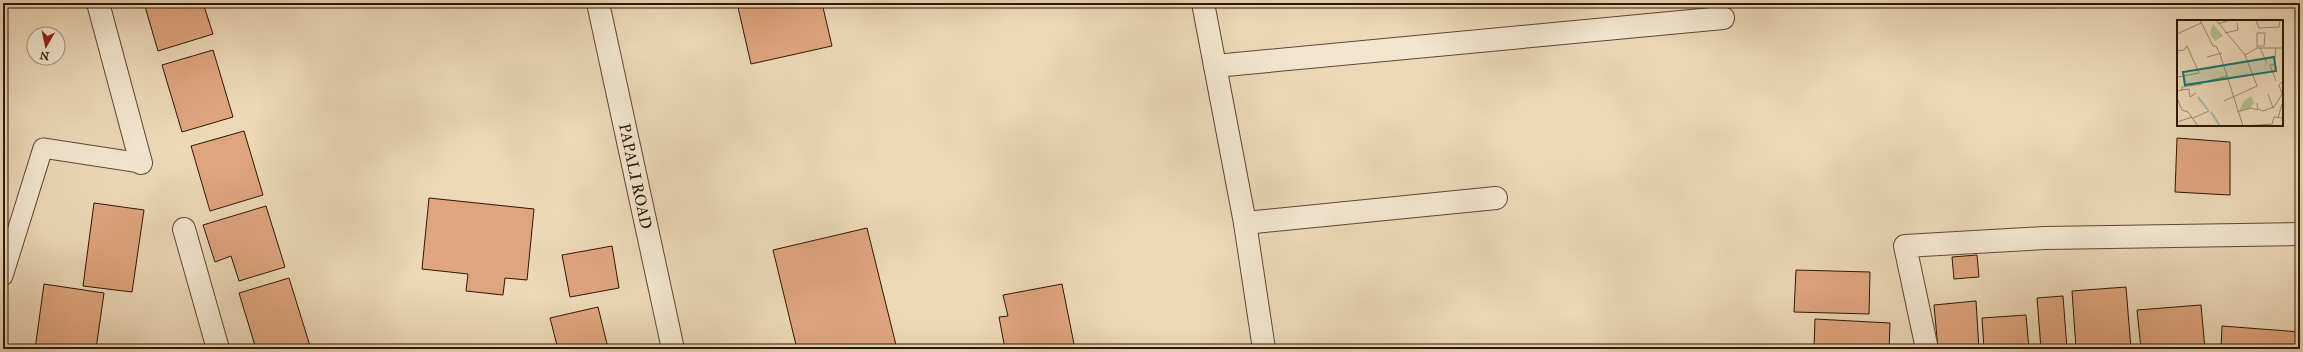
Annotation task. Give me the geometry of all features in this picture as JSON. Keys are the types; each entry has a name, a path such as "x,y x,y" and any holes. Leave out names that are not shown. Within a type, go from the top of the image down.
{"street":[{"path":"98,3 141,163"},
{"name":"PAPALI ROAD","path":"598,3 673,349"},
{"path":"1203,3 1245,223 1264,349"},
{"path":"1215,66 1723,18"},
{"path":"1245,223 1496,198"},
{"path":"184,229 218,349"},
{"path":"1927,349 1905,246 2045,238 2300,234"}],"lane":[{"path":"3,276 43,148 141,163"}],"building":[{"path":"144,3 203,3 213,34 158,51"},
{"path":"737,3 822,3 832,46 751,64"},
{"path":"213,50 233,117 182,132 162,65"},
{"path":"244,131 263,195 210,211 191,146"},
{"path":"2177,138 2230,142 2230,195 2175,192"},
{"path":"429,198 534,209 527,280 505,278 503,295 466,291 468,274 422,269"},
{"path":"94,203 144,210 132,292 83,286"},
{"path":"266,206 285,267 239,281 231,256 215,262 203,225"},
{"path":"867,228 897,349 797,349 773,250"},
{"path":"612,246 619,288 570,297 562,255"},
{"path":"1977,255 1979,277 1954,279 1952,257"},
{"path":"1796,270 1870,272 1869,314 1794,312"},
{"path":"289,278 310,346 299,349 256,349 239,293"},
{"path":"44,284 104,293 96,349 35,349"},
{"path":"1062,284 1075,349 1005,349 999,317 1008,316 1003,295"},
{"path":"2126,287 2131,349 2076,349 2072,291"},
{"path":"2063,296 2067,349 2041,349 2037,298"},
{"path":"1976,301 1979,349 1938,349 1934,305"},
{"path":"2201,305 2205,349 2141,349 2137,310"},
{"path":"598,307 607,344 588,349 558,349 550,318"},
{"path":"2026,315 2029,349 1984,349 1982,318"},
{"path":"1815,319 1890,323 1889,349 1814,349"},
{"path":"2222,326 2300,332 2300,349 2221,349"}]}
